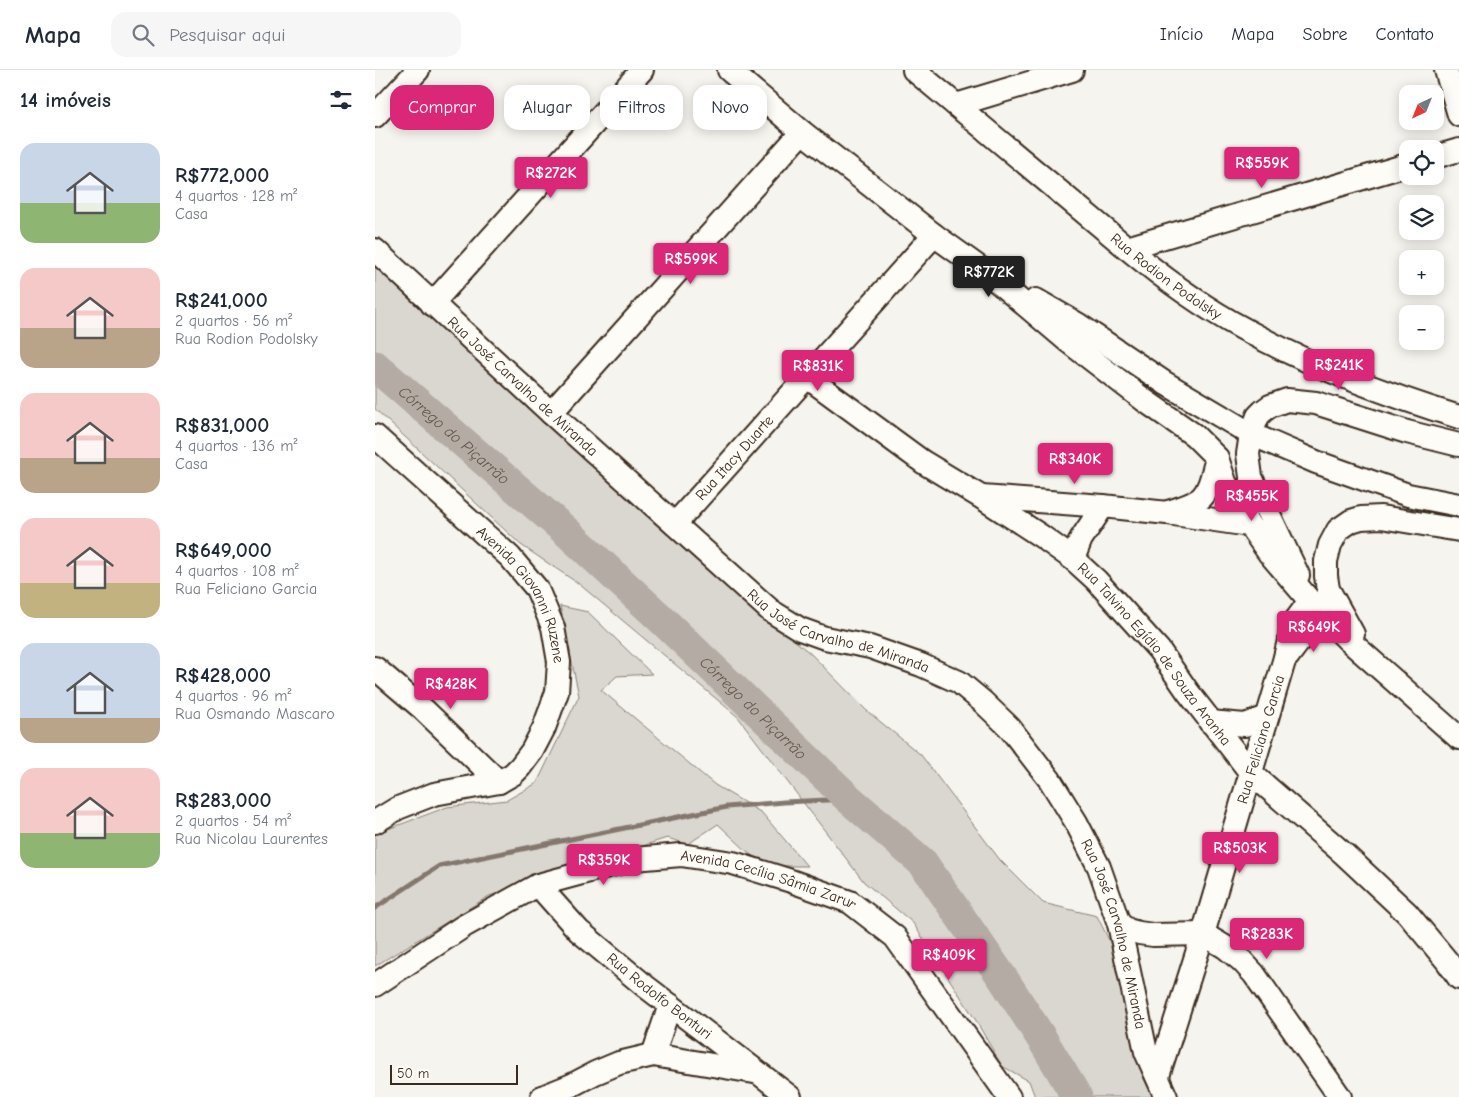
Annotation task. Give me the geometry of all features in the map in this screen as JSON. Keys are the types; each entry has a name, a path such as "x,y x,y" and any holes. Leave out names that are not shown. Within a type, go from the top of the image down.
{"street":[{"path":"375,116 418,70"},
{"path":"433,304 642,70"},
{"path":"729,70 802,132 934,235 991,276 1069,342 1144,400 1194,435 1217,458 1225,482 1249,525 1269,553 1310,601 1332,625 1459,738"},
{"name":"Rua Rodion Podolsky","path":"914,70 1161,276 1196,300 1241,328 1326,369 1401,399 1459,417"},
{"path":"956,105 1072,70"},
{"path":"1446,70 1459,115"},
{"path":"551,413 802,132"},
{"path":"1444,154 1459,150"},
{"path":"1127,248 1399,167"},
{"name":"Rua Itacy Duarte","path":"675,524 934,235"},
{"name":"Rua José Carvalho de Miranda","path":"375,250 551,413 771,610 801,629 825,638 870,647 921,665 959,682 1009,727 1050,780 1076,822 1099,867 1119,924 1147,1052 1166,1097"},
{"path":"991,276 1033,297 1079,325 1165,383 1251,434 1315,462 1409,495 1459,504"},
{"name":"Rua Talvino Egídio de Souza Aranha","path":"807,377 923,462 1041,536 1096,580 1159,650 1210,722 1251,773 1344,854 1407,913 1429,938 1459,978"},
{"path":"1310,601 1251,478 1248,454 1251,434 1258,416 1263,410 1287,400 1315,403 1407,432 1459,445"},
{"name":"Avenida Giovanni Ruzene","path":"375,436 510,557 537,589 553,627 559,662 557,692 544,728 532,751 513,774 499,782"},
{"path":"1167,513 1200,500 1208,491 1217,458"},
{"path":"981,497 1103,506 1249,525"},
{"path":"1073,560 1081,540 1103,506"},
{"path":"1365,655 1328,589 1326,561 1330,545 1338,530 1351,521 1361,518 1381,517 1459,530"},
{"name":"Rua Feliciano Garcia","path":"1158,1076 1203,934 1284,661 1293,624 1310,601"},
{"name":"Rua Feliciano Garcia","path":"1284,661 1306,634 1317,628 1332,625"},
{"path":"375,668 423,709 499,782"},
{"path":"1415,700 1459,719"},
{"path":"1210,722 1245,725 1267,717"},
{"path":"375,822 398,808 434,794 499,782"},
{"name":"Avenida Cecília Sâmia Zarur","path":"375,985 464,926 538,885 634,859 681,855 733,863 789,880 850,902 895,937 1009,1097"},
{"name":"Rua Rodolfo Bonturi","path":"538,885 579,932 790,1097"},
{"path":"1119,924 1134,932 1153,935 1203,934 1225,947 1254,974 1340,1097"},
{"path":"653,1055 670,1005"},
{"path":"542,1097 573,1085 619,1063 653,1055 757,1072"}],"shaded area":[{"path":"375,267 651,520 694,558 811,654 866,710 921,755 1000,860 1043,903 1097,916 1112,946 1143,1077 1153,1097 1035,1097 1029,1081 1002,1066 975,1019 913,923 864,882 738,717 579,584 521,545 375,409"},
{"path":"560,606 588,612 652,674 617,676 601,690 715,785 762,813 807,866 778,866 751,855 718,824 688,844 667,838 489,896 375,966 375,834 447,807 507,800 537,783 579,696"}],"waterway":[{"name":"Córrego do Piçarrão","path":"375,366 568,533 659,617 849,799 923,863 1004,980 1077,1097"},
{"path":"375,908 439,866 727,807 849,799"}]}
